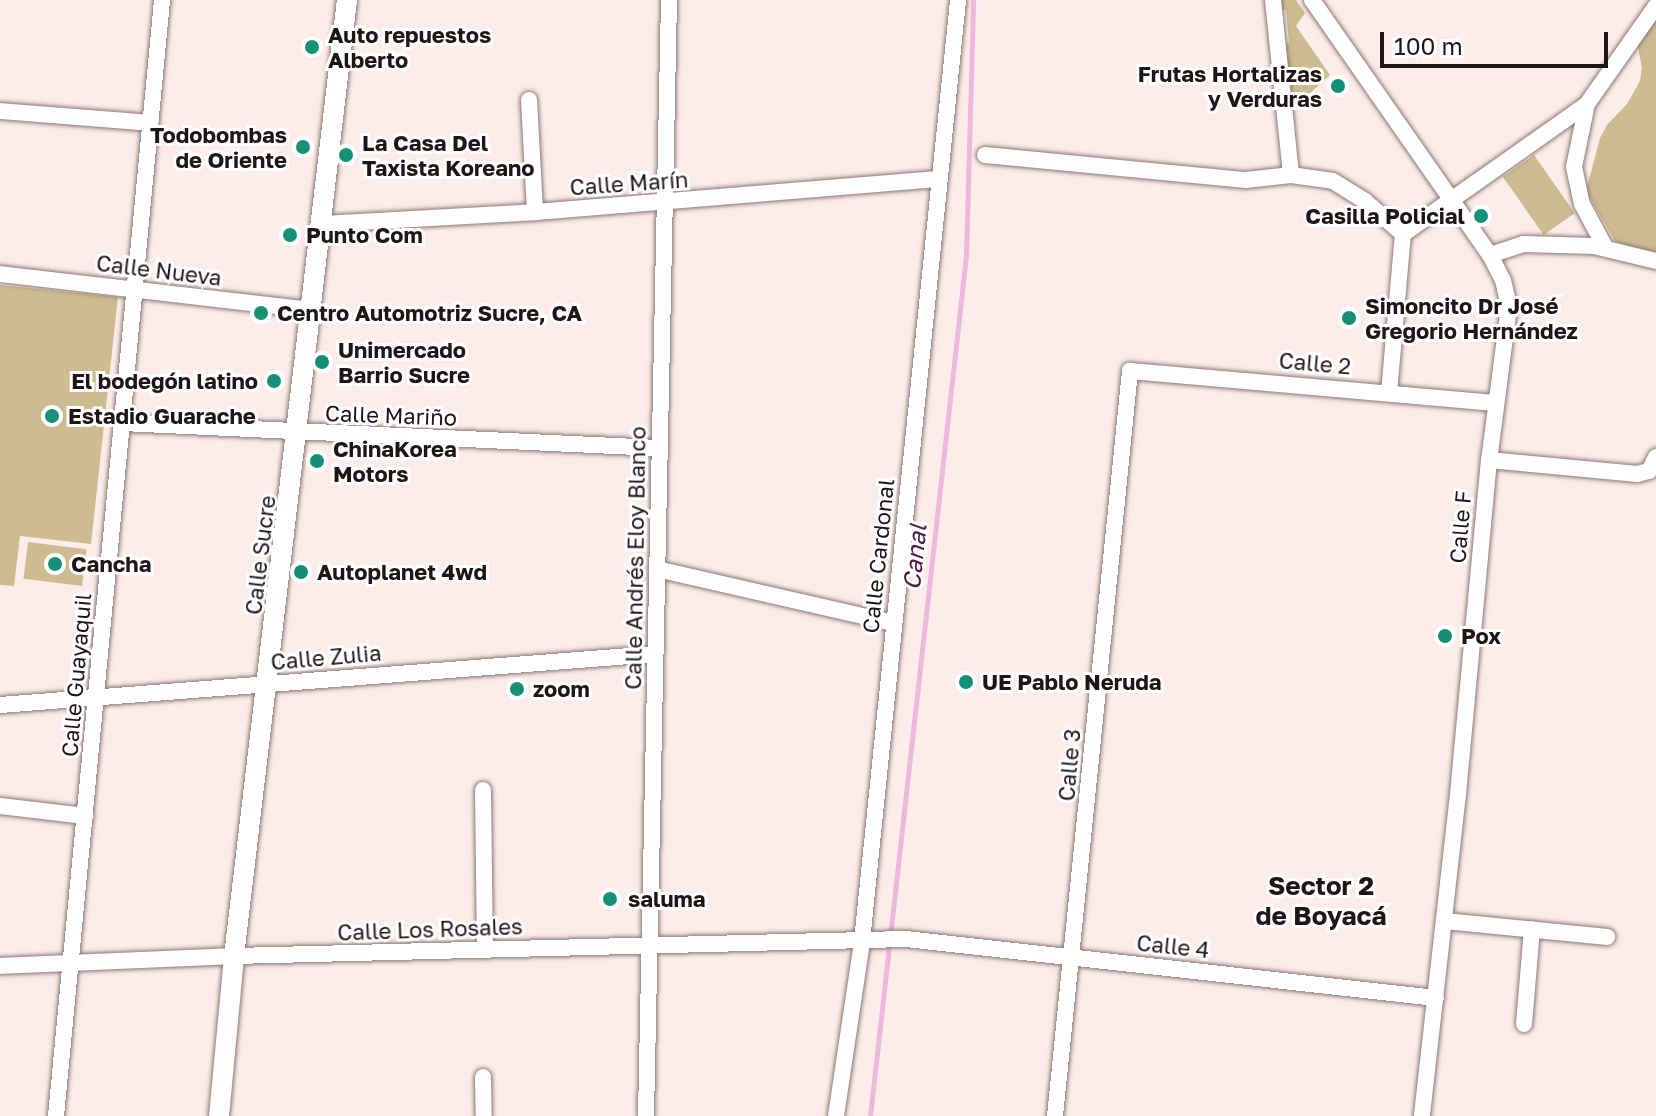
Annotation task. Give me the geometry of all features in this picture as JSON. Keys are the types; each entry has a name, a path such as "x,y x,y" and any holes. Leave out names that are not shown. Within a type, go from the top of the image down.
{"street":[{"name":"Calle Guayaquil","path":"56,1116 162,0"},
{"name":"Calle Sucre","path":"219,1116 234,956 347,0"},
{"name":"Calle Andrés Eloy Blanco","path":"646,1116 669,0"},
{"name":"Calle Cardonal","path":"836,1116 866,941 893,623 958,0"},
{"path":"1273,0 1291,175"},
{"name":"Calle F","path":"1312,0 1450,202 1490,255 1503,280 1509,307 1489,460 1445,921 1422,1116"},
{"path":"1403,234 1587,104 1656,6"},
{"path":"529,100 535,212"},
{"path":"1587,104 1574,167 1582,204 1605,247"},
{"path":"0,111 151,123"},
{"path":"985,155 1246,180 1291,175 1333,181 1365,201 1403,234"},
{"name":"Calle Marín","path":"322,224 535,212 939,179"},
{"path":"1389,393 1403,234"},
{"path":"1490,255 1523,244 1605,247 1656,261"},
{"name":"Calle Nueva","path":"0,274 312,310"},
{"name":"Calle 2","path":"1130,371 1496,403"},
{"name":"Calle 3","path":"1055,1116 1130,371"},
{"name":"Calle Mariño","path":"122,423 298,434 659,448"},
{"path":"1489,460 1637,474 1649,471 1656,457"},
{"path":"657,569 893,623"},
{"name":"Calle Zulia","path":"0,705 655,654"},
{"path":"483,790 485,949"},
{"path":"0,806 85,816"},
{"path":"1445,921 1607,937"},
{"path":"1524,1024 1532,929"},
{"name":"Calle 4","path":"866,941 906,939 1436,998"},
{"name":"Calle Los Rosales","path":"0,966 234,956 866,941"},
{"path":"483,1077 484,1116"}],"shaded area":[{"path":"1272,0 1296,0 1305,13 1296,26 1330,75 1285,116 1277,46 1289,43 1286,10 1273,10"},
{"path":"1656,12 1656,256 1615,241 1586,191 1600,138 1607,125 1627,104 1640,81 1642,68 1637,42"},
{"path":"1534,155 1575,213 1544,235 1503,177"},
{"name":"Estadio Guarache","path":"0,285 118,297 91,544 20,536 14,586 0,585"},
{"name":"Cancha","path":"28,542 87,549 82,586 23,579"}],"waterway":[{"name":"Canal","path":"870,1116 966,256 973,0"}],"place":[{"name":"Auto repuestos Alberto","path":"312,47"},
{"name":"Frutas Hortalizas y Verduras","path":"1338,86"},
{"name":"Todobombas de Oriente","path":"303,147"},
{"name":"La Casa Del Taxista Koreano","path":"346,155"},
{"name":"Casilla Policial","path":"1481,216"},
{"name":"Punto Com","path":"290,235"},
{"name":"Centro Automotriz Sucre, CA","path":"261,313"},
{"name":"Simoncito Dr José Gregorio Hernández","path":"1349,318"},
{"name":"Unimercado Barrio Sucre","path":"322,362"},
{"name":"El bodegón latino","path":"274,381"},
{"name":"Estadio Guarache","path":"52,416"},
{"name":"ChinaKorea Motors","path":"317,461"},
{"name":"Cancha","path":"55,564"},
{"name":"Autoplanet 4wd","path":"301,572"},
{"name":"Pox","path":"1445,636"},
{"name":"UE Pablo Neruda","path":"966,682"},
{"name":"zoom","path":"517,689"},
{"name":"saluma","path":"610,899"}],"district":[{"name":"Sector 2 de Boyacá","path":"1321,901"}]}
